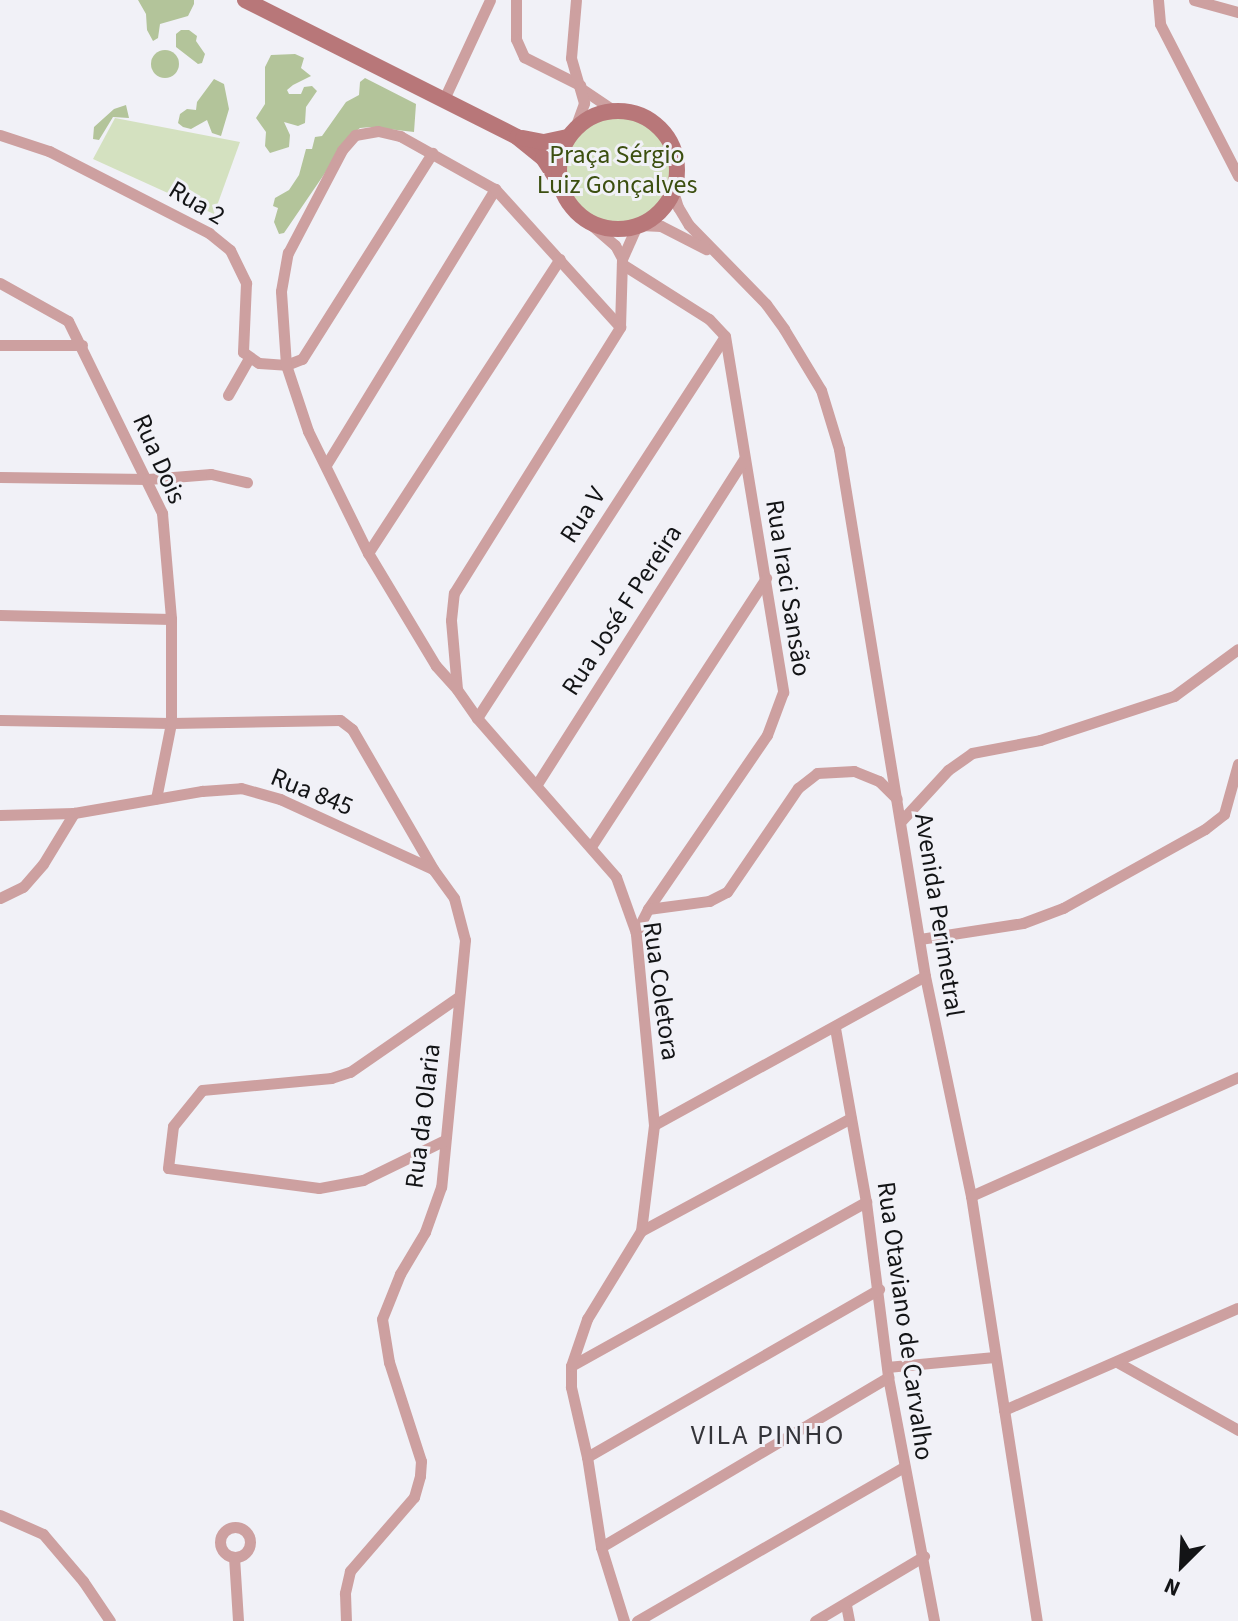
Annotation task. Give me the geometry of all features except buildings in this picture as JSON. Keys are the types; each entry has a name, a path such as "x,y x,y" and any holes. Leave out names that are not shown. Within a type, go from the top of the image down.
{"street":[{"path":"245,0 517,137 543,158 569,205 615,245 622,262 709,319 725,336"},
{"path":"444,99 490,0"},
{"path":"516,0 516,39 524,57 581,87 610,108 641,116 668,139 677,174 666,206 638,226 619,230 587,221"},
{"path":"560,184 559,160 583,111 581,87 570,45 576,0"},
{"path":"1158,0 1160,24 1238,176"},
{"path":"1194,0 1238,12"},
{"path":"517,137 544,142 572,133 589,118 624,111"},
{"path":"457,689 436,666 368,553 308,431 286,365 281,291 288,253 342,150 355,135 378,131 400,136 495,189 620,327"},
{"name":"Rua 2","path":"0,135 49,151 130,190 209,233 230,250 246,283 243,352 249,358"},
{"path":"228,395 249,358 259,363 286,365 302,359 432,153"},
{"path":"326,465 495,189"},
{"name":"Avenida Perimetral","path":"673,191 682,215 714,254 766,304 821,390 839,449 902,820 925,976 971,1196 1037,1621"},
{"path":"620,327 622,262 638,226"},
{"name":"Avenida Perimetral","path":"638,226 661,226 675,231 714,254"},
{"path":"368,553 560,259"},
{"name":"Rua Dois","path":"0,283 68,321 162,513 171,619 171,723 156,799"},
{"name":"Rua Coletora","path":"620,327 454,593 451,653 457,689 477,718 592,845 616,877 636,933 654,1125 641,1231 587,1319 571,1366 571,1387 587,1457 601,1547 624,1621"},
{"name":"Rua Iraci Sansão","path":"636,933 648,909 767,735 783,692 725,336"},
{"name":"Rua V","path":"477,718 725,336"},
{"path":"0,345 82,345"},
{"name":"Rua José F Pereira","path":"537,784 744,459"},
{"path":"0,477 148,479 211,474 247,482"},
{"path":"592,845 766,578"},
{"path":"0,615 171,619"},
{"path":"902,820 948,770 972,753 1040,740 1174,696 1238,649"},
{"name":"Rua da Olaria","path":"171,723 327,717 340,720 352,729 433,869 454,898 462,917 465,940 441,1187 382,1319 389,1362 421,1461 420,1476 414,1497 350,1571 345,1593 346,1621"},
{"path":"0,720 171,723"},
{"path":"920,939 1023,923 1063,908 1205,829 1224,814 1238,764"},
{"path":"648,909 709,901 727,892 798,788 817,773 854,771 879,781 898,800"},
{"name":"Rua 845","path":"0,815 74,813 241,788 280,799 433,869"},
{"path":"0,898 23,887 43,864 74,813"},
{"path":"654,1125 925,976"},
{"path":"445,1140 363,1180 319,1188 168,1168 173,1126 202,1090 331,1078 350,1072 457,998"},
{"name":"Rua Otaviano de Carvalho","path":"835,1028 866,1202 888,1372 934,1621"},
{"path":"971,1196 1238,1077"},
{"path":"641,1231 851,1118"},
{"path":"571,1366 866,1202"},
{"path":"587,1457 879,1289"},
{"path":"1004,1410 1238,1308"},
{"path":"601,1547 888,1372 995,1357"},
{"path":"1117,1362 1238,1430"},
{"path":"637,1621 904,1467"},
{"path":"0,1515 43,1534 83,1581 110,1621"},
{"path":"815,1621 924,1556"},
{"path":"234,1557 238,1621"},
{"path":"846,1605 849,1621"}],"green space":[{"path":"138,0 194,0 194,4 188,16 160,24 158,38 153,41 147,30 146,14"},
{"path":"189,30 197,36 196,41 205,54 202,63 198,64 176,47 176,34"},
{"path":"165,50 175,54 179,64 175,74 165,78 155,74 151,64 155,54"},
{"path":"295,54 304,58 301,68 311,76 293,85 287,90 289,94 301,94 304,87 312,86 317,91 306,107 305,123 298,126 284,122 290,135 289,147 270,153 265,146 266,132 256,118 265,104 265,67 271,55"},
{"path":"365,78 416,104 414,132 360,128 351,135 284,233 279,234 274,222 278,208 273,206 275,198 289,190 299,175 306,149 312,149 315,137 322,136 346,102 359,95 360,82"},
{"path":"214,79 224,84 229,109 221,136 212,133 207,120 191,129 178,123 180,114 187,109 196,110 197,102"},
{"path":"126,105 129,118 113,117 99,140 93,139 94,127 114,109"},
{"name":"Praça Sérgio Luiz Gonçalves","path":"617,116 638,120 655,132 667,149 671,170 667,191 655,208 638,220 617,224 596,220 579,208 567,191 563,170 567,149 579,132 596,120"},
{"path":"115,118 240,142 214,214 93,159"}],"district":[{"name":"VILA PINHO","path":"768,1435"}]}
